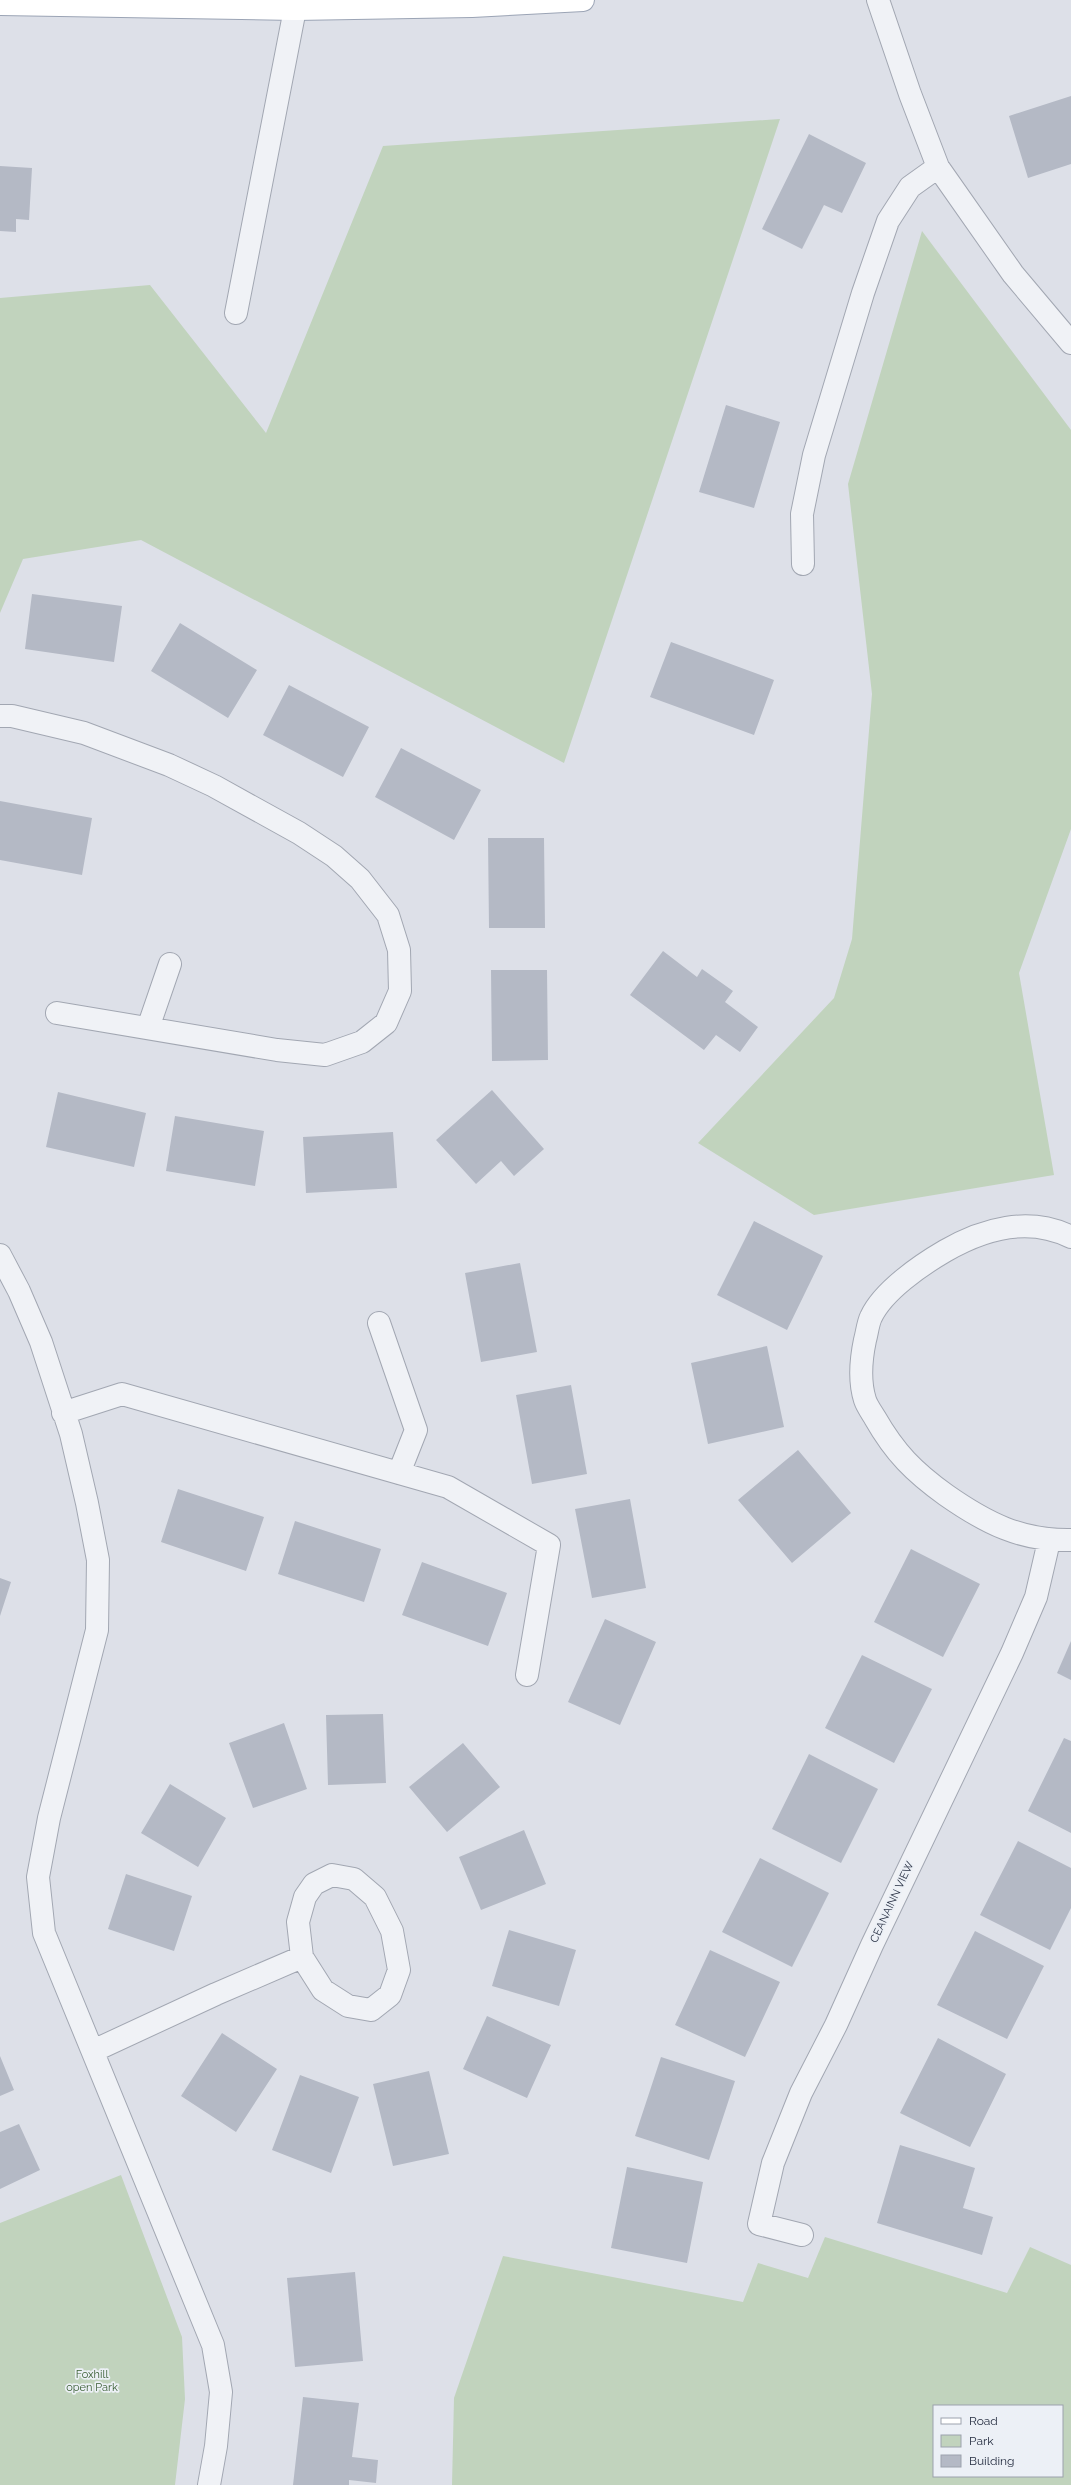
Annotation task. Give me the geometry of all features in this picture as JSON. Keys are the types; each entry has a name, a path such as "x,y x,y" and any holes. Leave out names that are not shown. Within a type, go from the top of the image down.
{"main road":[{"path":"0,4 214,4 295,9 472,6 583,0"}],"street":[{"path":"878,0 910,94 938,167 1013,274 1071,343"},
{"path":"236,313 295,9"},
{"path":"803,564 802,514 814,455 863,293 888,221 910,187 938,167"},
{"path":"0,716 12,716 84,733 169,765 214,786 299,833 334,856 360,878 388,915 399,950 400,991 386,1023 362,1042 325,1055 277,1050 57,1013"},
{"path":"148,1028 170,964"},
{"path":"1071,1237 1039,1226 1002,1228 969,1238 933,1258 897,1284 871,1316 860,1360 865,1400 890,1445 924,1480 973,1514 1014,1534 1049,1541 1071,1540"},
{"path":"0,1256 19,1291 41,1342 71,1434 98,1560 97,1630 49,1818 38,1877 44,1933 213,2345 221,2392 216,2446 209,2485"},
{"path":"379,1324 416,1430 399,1473"},
{"path":"64,1413 122,1394 448,1487 549,1545 527,1675"},
{"name":"CEANAINN VIEW","path":"802,2235 759,2224 773,2163 801,2093 836,2025 878,1932 1012,1653 1036,1597 1049,1541"},
{"path":"332,1875 354,1879 375,1897 392,1931 399,1970 390,1995 371,2010 348,2006 323,1990 302,1957 298,1922 305,1897 314,1884 332,1875"},
{"path":"93,2050 302,1957"}],"green space":[{"path":"780,119 564,763 141,540 23,559 0,613 0,298 150,285 266,433 383,146"},
{"path":"922,231 1071,430 1071,829 1019,973 1054,1175 814,1215 698,1143 834,998 852,939 872,694 848,484"},
{"name":"Foxhill open Park","path":"121,2175 182,2337 185,2399 175,2485 0,2485 0,2223"},
{"path":"825,2237 1007,2293 1030,2247 1071,2265 1071,2485 452,2485 454,2398 503,2256 743,2302 758,2263 808,2278"}],"building":[{"path":"1071,96 1071,164 1028,178 1009,116"},
{"path":"809,134 866,163 842,213 824,205 802,249 762,229"},
{"path":"0,166 32,168 29,220 16,219 16,232 0,231"},
{"path":"726,405 780,422 754,508 699,492"},
{"path":"32,594 122,606 114,662 25,649"},
{"path":"180,623 257,670 228,718 151,671"},
{"path":"671,642 774,680 754,735 650,697"},
{"path":"289,685 369,727 343,777 263,735"},
{"path":"401,748 481,790 454,840 375,797"},
{"path":"0,801 92,818 82,875 0,860"},
{"path":"488,838 544,838 545,928 489,928"},
{"path":"663,951 697,977 702,969 733,991 725,1002 758,1027 740,1052 716,1035 704,1050 630,995"},
{"path":"491,970 547,970 548,1060 492,1061"},
{"path":"492,1090 544,1149 514,1176 501,1161 476,1184 436,1140"},
{"path":"58,1092 146,1113 134,1167 46,1147"},
{"path":"175,1116 264,1131 255,1186 166,1171"},
{"path":"393,1132 397,1188 306,1193 303,1137"},
{"path":"754,1221 823,1256 787,1330 717,1295"},
{"path":"520,1263 537,1352 481,1362 465,1273"},
{"path":"767,1346 784,1427 708,1444 691,1363"},
{"path":"571,1385 587,1474 532,1484 516,1395"},
{"path":"798,1450 851,1513 792,1563 738,1500"},
{"path":"178,1489 264,1517 246,1571 161,1542"},
{"path":"630,1499 646,1588 592,1598 575,1509"},
{"path":"295,1521 381,1549 364,1602 278,1574"},
{"path":"911,1549 980,1584 943,1657 874,1622"},
{"path":"422,1562 507,1593 488,1646 402,1615"},
{"path":"0,1578 11,1582 0,1616"},
{"path":"605,1619 656,1642 620,1725 568,1702"},
{"path":"1071,1641 1071,1680 1057,1673"},
{"path":"862,1655 932,1689 894,1763 825,1728"},
{"path":"383,1714 386,1783 328,1785 326,1715"},
{"path":"284,1723 307,1789 253,1808 229,1743"},
{"path":"1064,1738 1071,1741 1071,1833 1028,1811"},
{"path":"463,1743 500,1787 447,1832 409,1787"},
{"path":"809,1754 878,1789 841,1863 772,1829"},
{"path":"170,1784 226,1818 198,1867 141,1833"},
{"path":"524,1830 546,1884 481,1910 459,1857"},
{"path":"1018,1841 1071,1868 1071,1908 1050,1950 980,1915"},
{"path":"760,1858 829,1893 792,1967 722,1932"},
{"path":"126,1874 192,1896 174,1951 108,1929"},
{"path":"509,1930 576,1950 559,2006 492,1986"},
{"path":"975,1931 1044,1966 1007,2039 937,2005"},
{"path":"710,1950 780,1982 745,2057 675,2025"},
{"path":"487,2016 551,2045 527,2098 463,2069"},
{"path":"222,2033 277,2069 236,2132 181,2096"},
{"path":"938,2038 1006,2074 970,2147 900,2113"},
{"path":"0,2056 14,2090 0,2096"},
{"path":"661,2057 735,2081 709,2160 635,2136"},
{"path":"429,2071 449,2154 393,2166 373,2084"},
{"path":"300,2075 359,2097 331,2173 272,2150"},
{"path":"19,2124 40,2170 0,2189 0,2132"},
{"path":"900,2145 975,2168 963,2208 993,2217 982,2255 877,2223"},
{"path":"627,2167 703,2182 687,2263 611,2248"},
{"path":"355,2272 363,2361 295,2367 287,2278"},
{"path":"303,2397 359,2403 352,2457 378,2460 376,2483 349,2480 349,2485 293,2485"}]}
